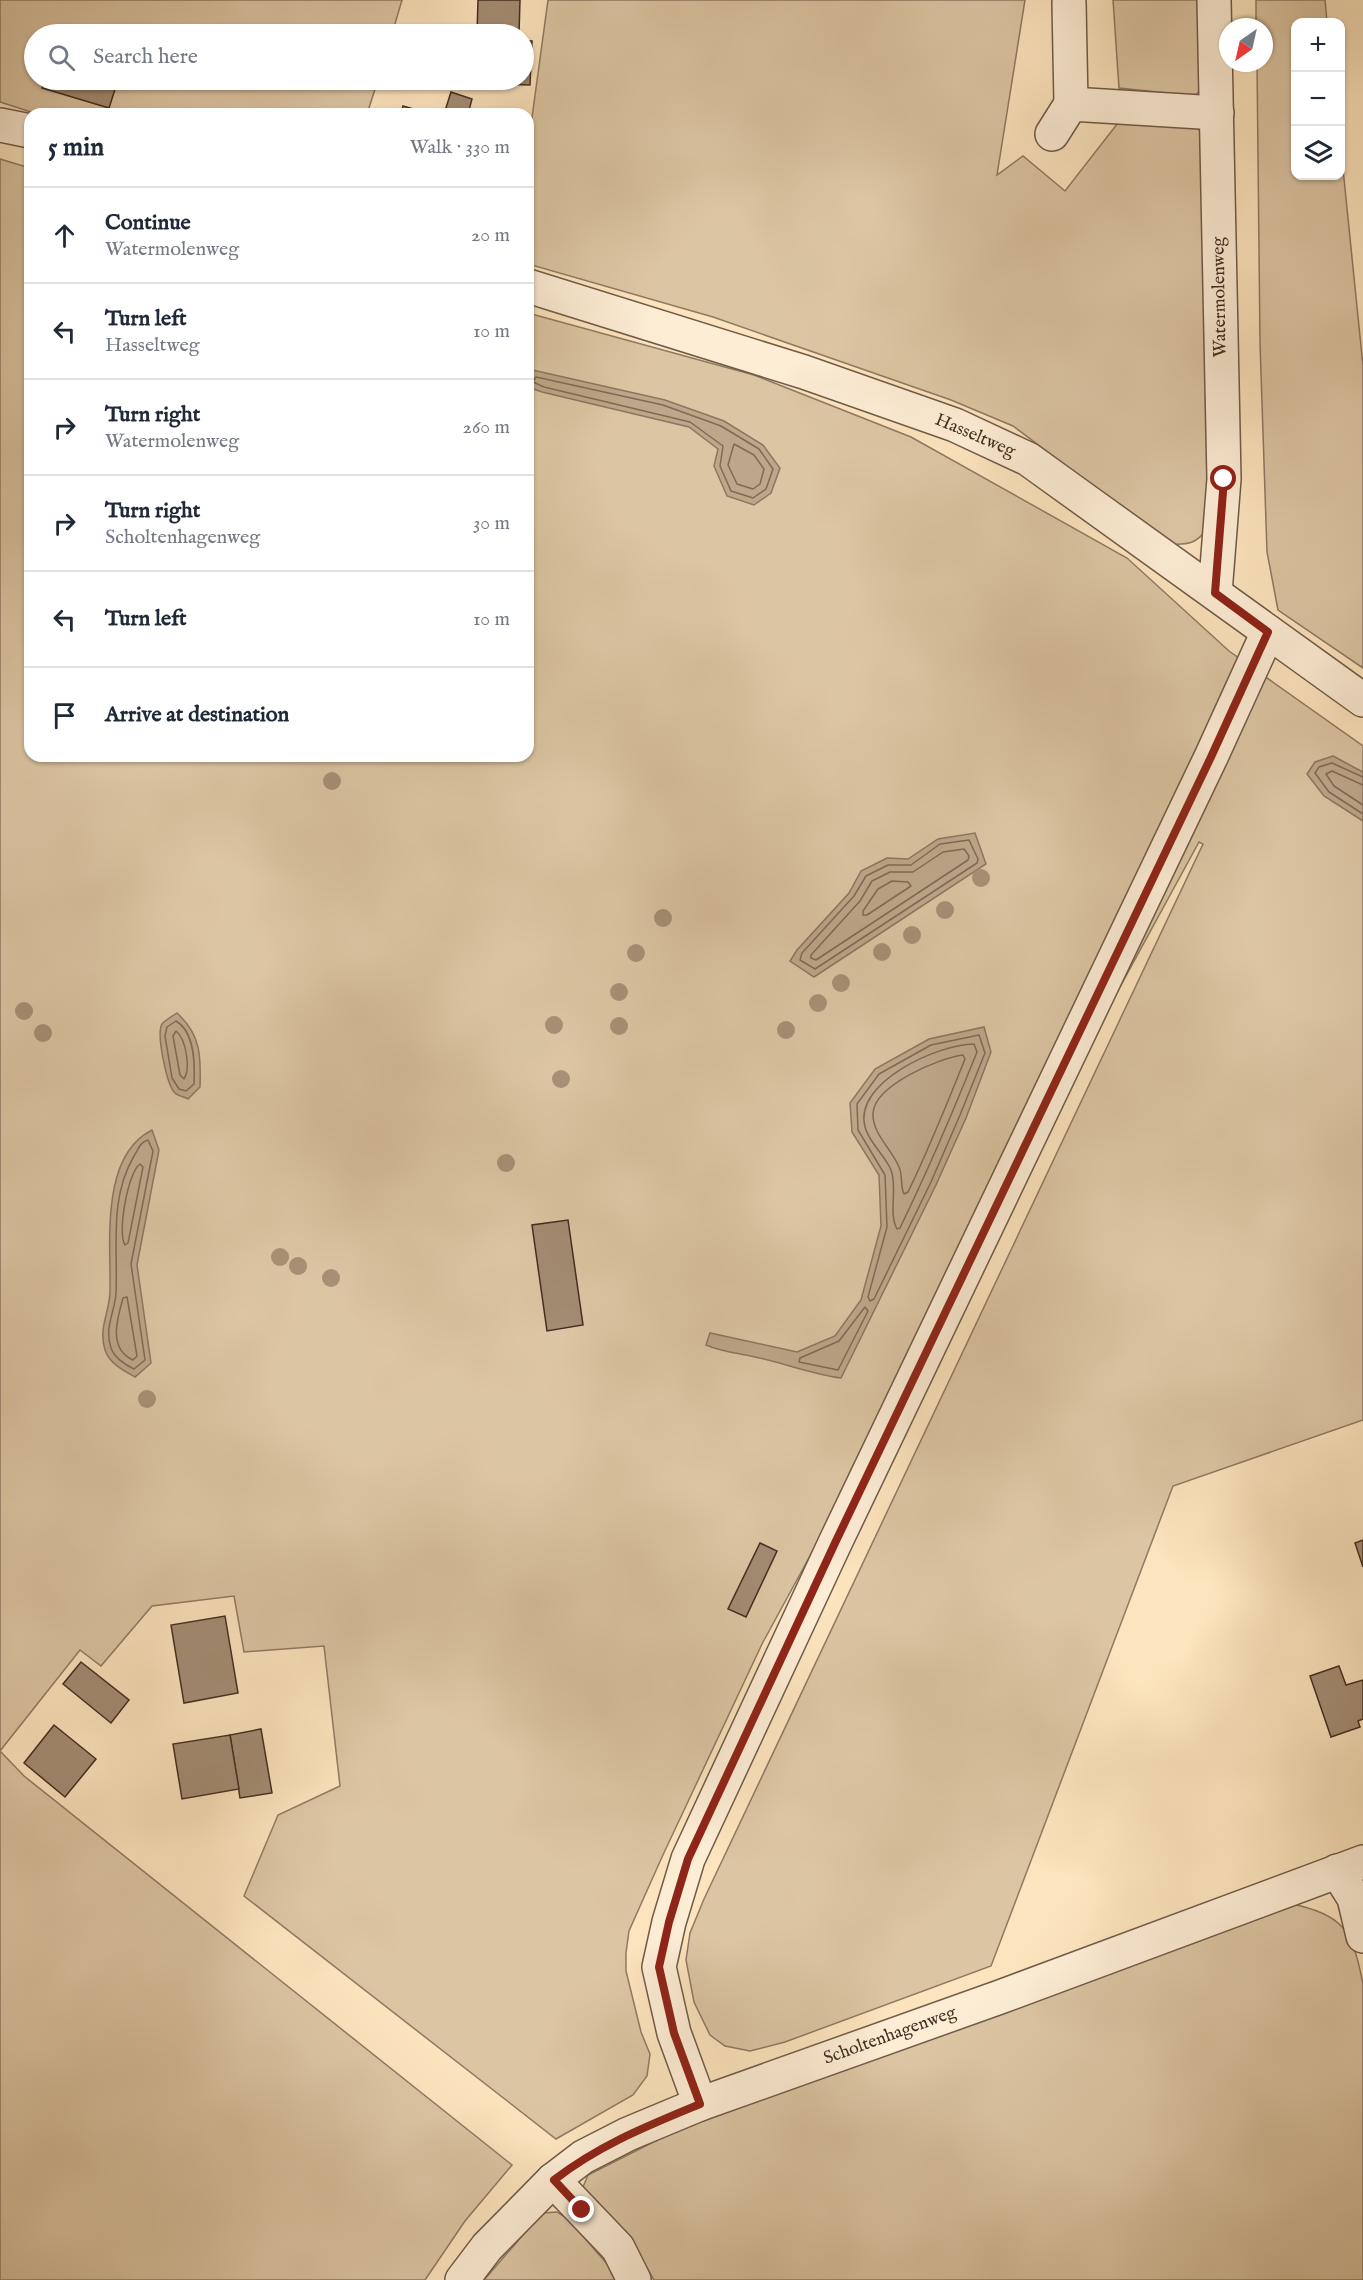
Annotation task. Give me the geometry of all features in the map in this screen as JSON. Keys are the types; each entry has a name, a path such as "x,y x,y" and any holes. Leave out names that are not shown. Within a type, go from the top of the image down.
{"street":[{"name":"Watermolenweg","path":"1214,0 1224,479 1215,593"},
{"path":"1052,134 1071,104 1070,3"},
{"path":"1071,104 1217,113"},
{"path":"0,124 24,130"},
{"name":"Hasseltweg","path":"534,288 804,372 955,425 1028,459 1363,700"},
{"path":"700,2104 674,2033 659,1967 669,1922 688,1859 840,1532 1211,757 1268,632"},
{"path":"1350,1866 1354,1898 1363,1936"},
{"name":"Scholtenhagenweg","path":"462,2280 487,2247 554,2180 583,2157 628,2134 700,2104 1000,1997 1350,1866"},
{"path":"554,2180 618,2248 634,2280"}],"shaded area":[{"path":"0,0 402,0 395,24 24,24 24,90 375,90 369,108 24,110 0,102"},
{"path":"548,0 1025,0 997,175 1023,156 1065,191 1121,119 1196,126 1208,141 1208,528 1192,542 1171,544 1013,426 951,400 713,317 534,266 533,108"},
{"path":"1113,0 1204,0 1205,84 1195,96 1119,88"},
{"path":"1256,0 1325,0 1327,18 1291,18 1291,180 1344,180 1363,366 1363,668 1278,610 1267,552 1260,343 1257,72 1273,72 1273,18 1256,18"},
{"path":"0,159 24,166 24,762 534,762 534,315 754,375 911,437 1127,558 1229,651 1363,746 1363,1420 1173,1486 991,1966 785,2042 750,2051 725,2046 710,2035 694,2002 686,1960 690,1933 704,1899 1203,844 1199,842 762,1644 662,1857 629,1931 626,1953 626,1971 641,2032 650,2054 647,2076 633,2095 556,2139 244,1896 278,1815 340,1786 324,1646 244,1652 234,1596 152,1606 101,1666 80,1650 0,1751"},
{"path":"0,1751 24,1776 512,2165 465,2221 425,2280 0,2280"},
{"path":"1288,1903 1322,1913 1342,1927 1355,1950 1363,1984 1363,2280 654,2280 636,2250 583,2187 588,2175 709,2114"},
{"path":"557,2212 569,2220 621,2280 484,2280 542,2213"}],"water":[{"path":"534,370 665,400 724,421 763,445 780,468 771,493 754,505 727,496 714,466 718,449 689,427 534,389"},
{"path":"1333,756 1363,772 1363,821 1324,796 1307,774 1315,762"},
{"path":"975,833 986,864 814,977 790,961 797,950 849,893 861,871 887,858 908,859 938,839"},
{"path":"177,1013 191,1029 198,1047 200,1087 188,1099 176,1094 172,1088 161,1048 162,1024"},
{"path":"984,1027 991,1052 966,1118 936,1185 841,1378 706,1345 710,1333 797,1352 835,1336 861,1300 881,1226 879,1175 852,1132 850,1103 875,1069 929,1039"},
{"path":"152,1130 159,1150 137,1265 151,1363 135,1377 110,1359 103,1342 110,1291 110,1225 116,1179 124,1159 135,1142"}],"building":[{"path":"478,0 520,0 519,24 477,24"},
{"path":"49,90 115,90 109,108"},
{"path":"451,92 472,99 470,108 446,108"},
{"path":"568,1220 583,1325 547,1331 532,1225"},
{"path":"1363,1540 1363,1567 1355,1543"},
{"path":"760,1543 777,1551 746,1617 728,1609"},
{"path":"225,1616 238,1693 184,1703 171,1625"},
{"path":"81,1662 129,1700 111,1723 63,1684"},
{"path":"1339,1666 1346,1685 1363,1680 1363,1719 1358,1721 1360,1727 1331,1737 1310,1676"},
{"path":"54,1725 96,1759 65,1797 24,1763"},
{"path":"261,1729 272,1793 240,1798 230,1735"},
{"path":"230,1735 239,1789 182,1799 173,1744"}],"route":[{"path":"582,2210 554,2180 583,2157 628,2134 700,2104 674,2033 659,1967 669,1922 688,1859 835,1543 1211,757 1268,632 1215,593 1224,479"}]}
